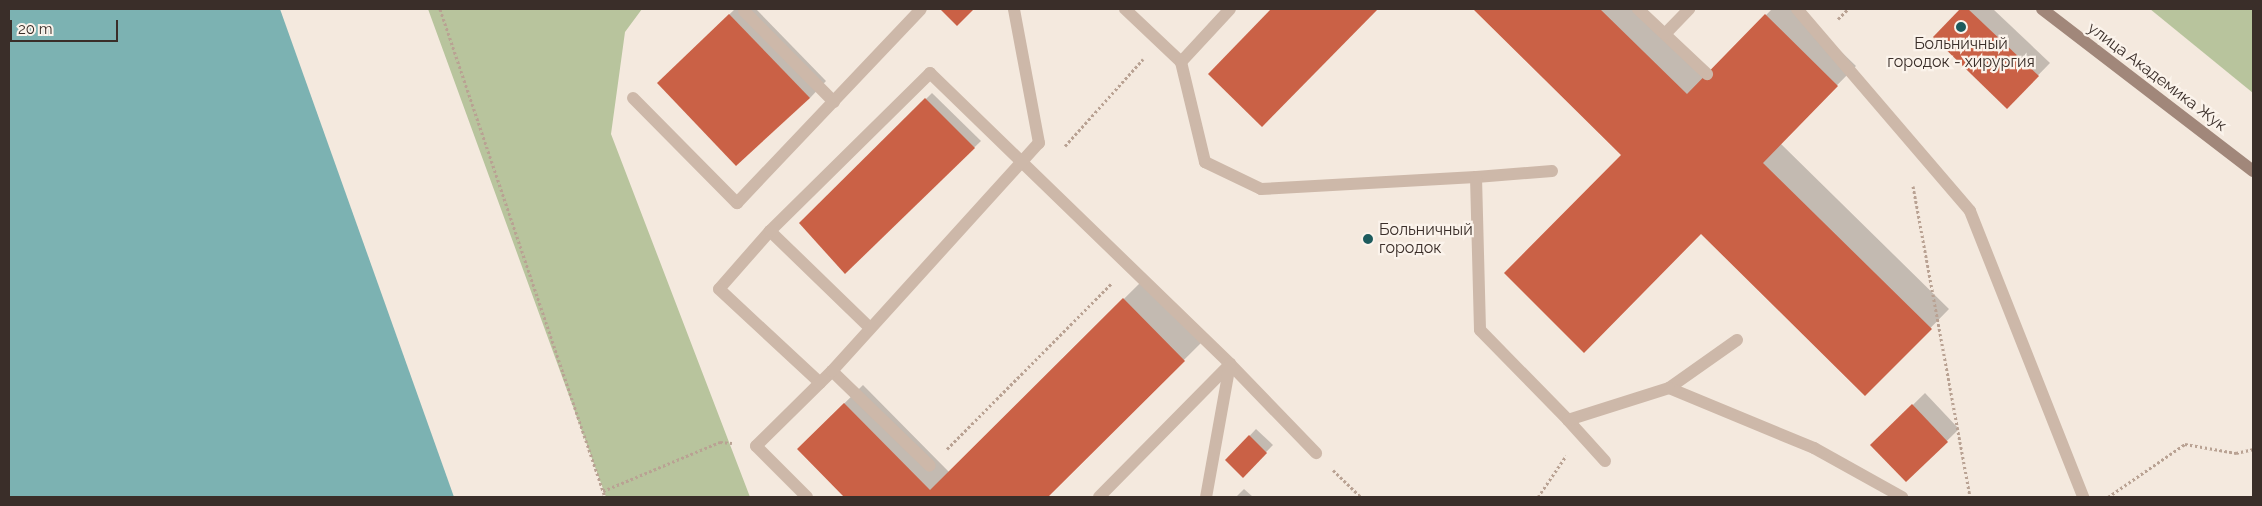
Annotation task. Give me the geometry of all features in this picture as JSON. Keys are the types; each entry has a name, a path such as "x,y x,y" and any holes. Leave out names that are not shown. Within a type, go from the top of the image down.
{"main road":[{"name":"улица Академика Жук","path":"2042,9 2253,171"}],"lane":[{"path":"633,98 737,203 921,9"},
{"path":"807,497 756,446 832,371 869,328 1039,143 1014,9"},
{"path":"1125,9 1180,62 1205,162 1261,189 1552,171"},
{"path":"1180,62 1230,9"},
{"path":"1638,9 1707,74"},
{"path":"1665,34 1690,9"},
{"path":"1797,9 1970,212 2083,497"},
{"path":"744,11 834,102"},
{"path":"820,383 719,289 770,231 930,73 1036,178 1230,364 1316,453"},
{"path":"1476,177 1480,330 1568,420 1605,461"},
{"path":"770,231 869,328"},
{"path":"1568,420 1669,388 1737,340"},
{"path":"1100,497 1230,364"},
{"path":"1206,497 1230,364"},
{"path":"832,371 930,466"},
{"path":"1669,388 1814,448 1902,497"}],"path":[{"path":"440,9 606,497"},
{"path":"1036,178 1159,41"},
{"path":"1913,183 1970,497"},
{"path":"930,466 1129,267"},
{"path":"1538,497 1581,434"},
{"path":"603,491 720,442 756,446"},
{"path":"2108,497 2185,444 2236,453 2253,449"},
{"path":"1316,453 1361,497"}],"green space":[{"path":"428,9 642,9 625,32 611,134 750,497 606,497"},
{"path":"2150,9 2253,9 2253,93"}],"water":[{"path":"9,9 280,9 454,497 9,497"}],"building":[{"path":"940,9 972,9 973,10 957,26"},
{"path":"1271,9 1378,9 1262,127 1208,74"},
{"path":"1473,9 1600,9 1687,94 1765,14 1838,86 1763,163 1932,329 1865,396 1701,234 1584,353 1504,273 1621,155"},
{"path":"1960,9 1968,9 2039,76 2007,109 1933,37"},
{"path":"729,14 810,98 736,166 657,83"},
{"path":"925,98 975,148 845,274 799,223"},
{"path":"1123,298 1185,361 1048,497 844,497 797,449 844,403 930,490"},
{"path":"1912,404 1948,442 1906,482 1870,445"},
{"path":"1249,435 1267,453 1243,478 1225,460"}],"place":[{"name":"Больничный городок - хирургия","path":"1961,27"},
{"name":"Больничный городок","path":"1368,239"}]}
